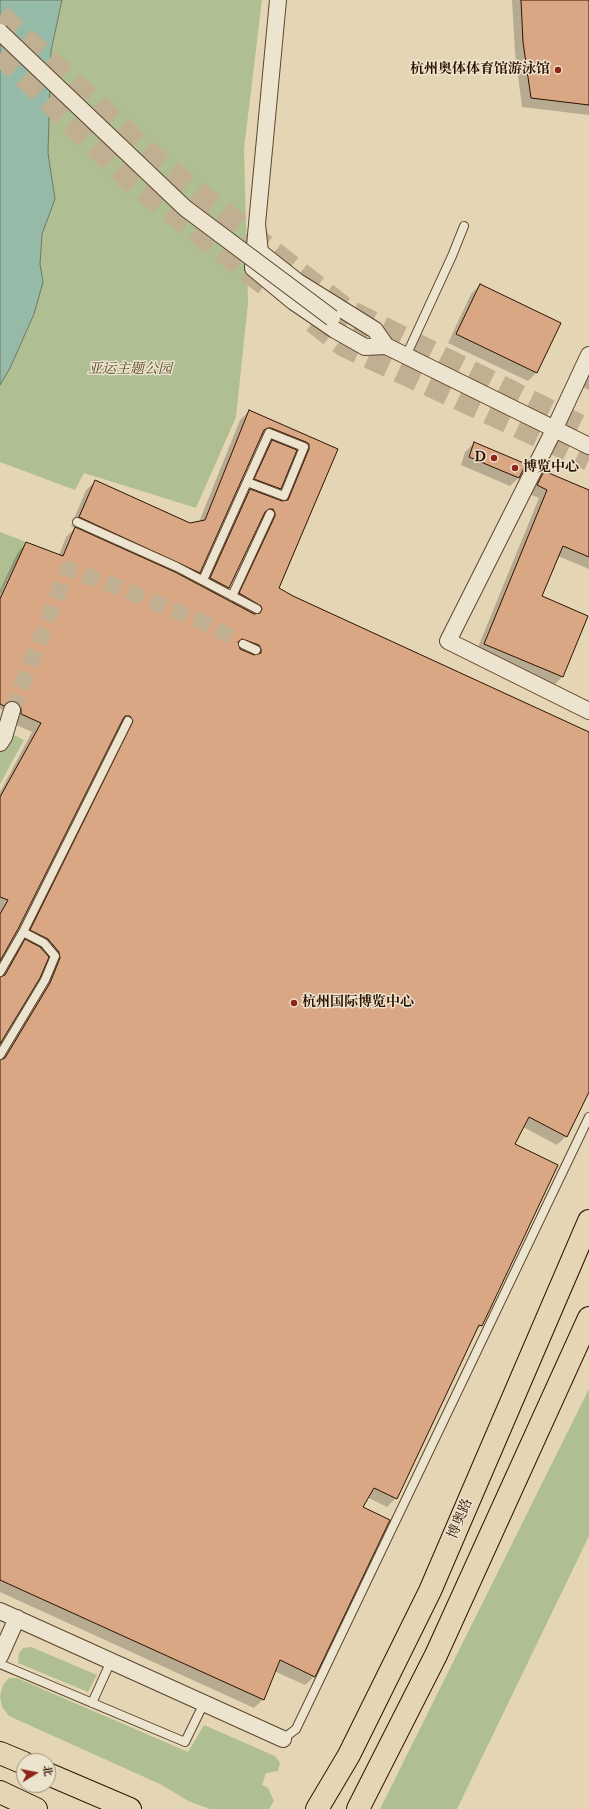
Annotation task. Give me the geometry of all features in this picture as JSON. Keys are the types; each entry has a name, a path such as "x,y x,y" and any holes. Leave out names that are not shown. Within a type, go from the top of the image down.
{"main road":[{"name":"博奥路","path":"317,1809 349,1755 430,1591 589,1221"},
{"path":"358,1809 436,1655 589,1318"},
{"path":"0,1753 16,1760"},
{"path":"56,1777 130,1809"},
{"path":"0,1792 36,1809"}],"street":[{"path":"278,0 257,224 260,252 298,282 375,330 386,346 589,446"},
{"path":"0,32 185,208 332,318"},
{"path":"589,355 554,430 448,641 589,711"},
{"path":"0,742 4,737 12,710"},
{"path":"0,1611 282,1739"},
{"path":"0,1656 17,1618"}],"lane":[{"path":"406,356 452,256 464,226"},
{"path":"203,580 247,482 269,433 304,447 284,496 247,482"},
{"path":"232,596 270,514"},
{"path":"77,522 177,567 257,609"},
{"path":"243,644 256,650"},
{"path":"0,972 23,932 128,721"},
{"path":"0,1055 45,980 55,956 44,943 23,932"},
{"path":"282,1739 296,1729 589,1117"},
{"path":"92,1703 111,1661"},
{"path":"0,1664 185,1742 204,1703"}],"green space":[{"name":"亚运主题公园","path":"62,0 262,0 244,149 248,303 236,417 196,508 84,473 75,490 0,462 0,385 10,368 34,314 43,282 40,264 42,234 55,199 48,153 51,53"},
{"path":"0,532 26,542 0,594"},
{"path":"0,728 24,740 0,784"},
{"path":"589,1389 589,1536 457,1809 380,1809"},
{"path":"31,1647 97,1675 88,1692 18,1663 19,1653 23,1648"},
{"path":"9,1678 17,1678 188,1752 204,1725 275,1756 280,1763 278,1771 266,1773 262,1785 268,1788 274,1801 269,1809 210,1809 188,1801 162,1785 9,1716 2,1707 0,1696 3,1685"}],"shaded area":[{"path":"0,0 62,0 51,51 48,153 55,199 42,234 40,264 43,282 34,314 10,368 0,385"}],"building":[{"name":"杭州奥体体育馆游泳馆","path":"521,0 589,0 589,105 531,98 523,42"},
{"path":"480,284 561,323 537,373 456,334"},
{"name":"杭州国际博览中心","path":"249,410 338,449 279,588 293,596 589,732 589,1092 567,1137 529,1117 515,1144 558,1165 482,1326 479,1325 397,1499 374,1488 363,1507 390,1520 315,1677 280,1660 264,1700 0,1580 0,1060 5,1058 50,983 60,958 59,952 48,939 30,930 133,721 130,716 125,716 123,719 18,929 0,961 0,914 8,900 0,897 0,797 41,723 21,714 21,707 15,701 9,701 4,706 0,704 0,599 26,542 63,556 75,527 175,572 254,614 260,613 262,609 261,606 239,593 275,516 273,509 269,509 265,512 229,588 210,578 250,489 282,501 288,500 309,449 309,444 271,428 264,430 200,573 79,517 95,480 190,523 205,520","holes":["242,639 259,645 261,653 254,655 240,649 238,642"]},
{"path":"272,440 297,450 281,489 254,479"},
{"name":"D","path":"474,442 526,464 519,478 469,457"},
{"path":"544,471 589,490 589,557 563,546 542,596 588,616 563,677 484,644 547,490 537,485"},
{"path":"25,939 40,947 49,957 40,978 0,1044 0,977 5,975"}],"tunnel":[{"path":"0,15 157,160 346,309 589,430"},
{"path":"0,54 128,179 269,288"},
{"path":"332,318 386,346"},
{"path":"313,322 344,346 589,460"},
{"path":"12,710 68,569 113,585 198,620 235,639"}],"place":[{"name":"杭州奥体体育馆游泳馆","path":"558,70"},
{"name":"D","path":"494,458"},
{"name":"博览中心","path":"515,468"},
{"name":"杭州国际博览中心","path":"294,1003"}]}
